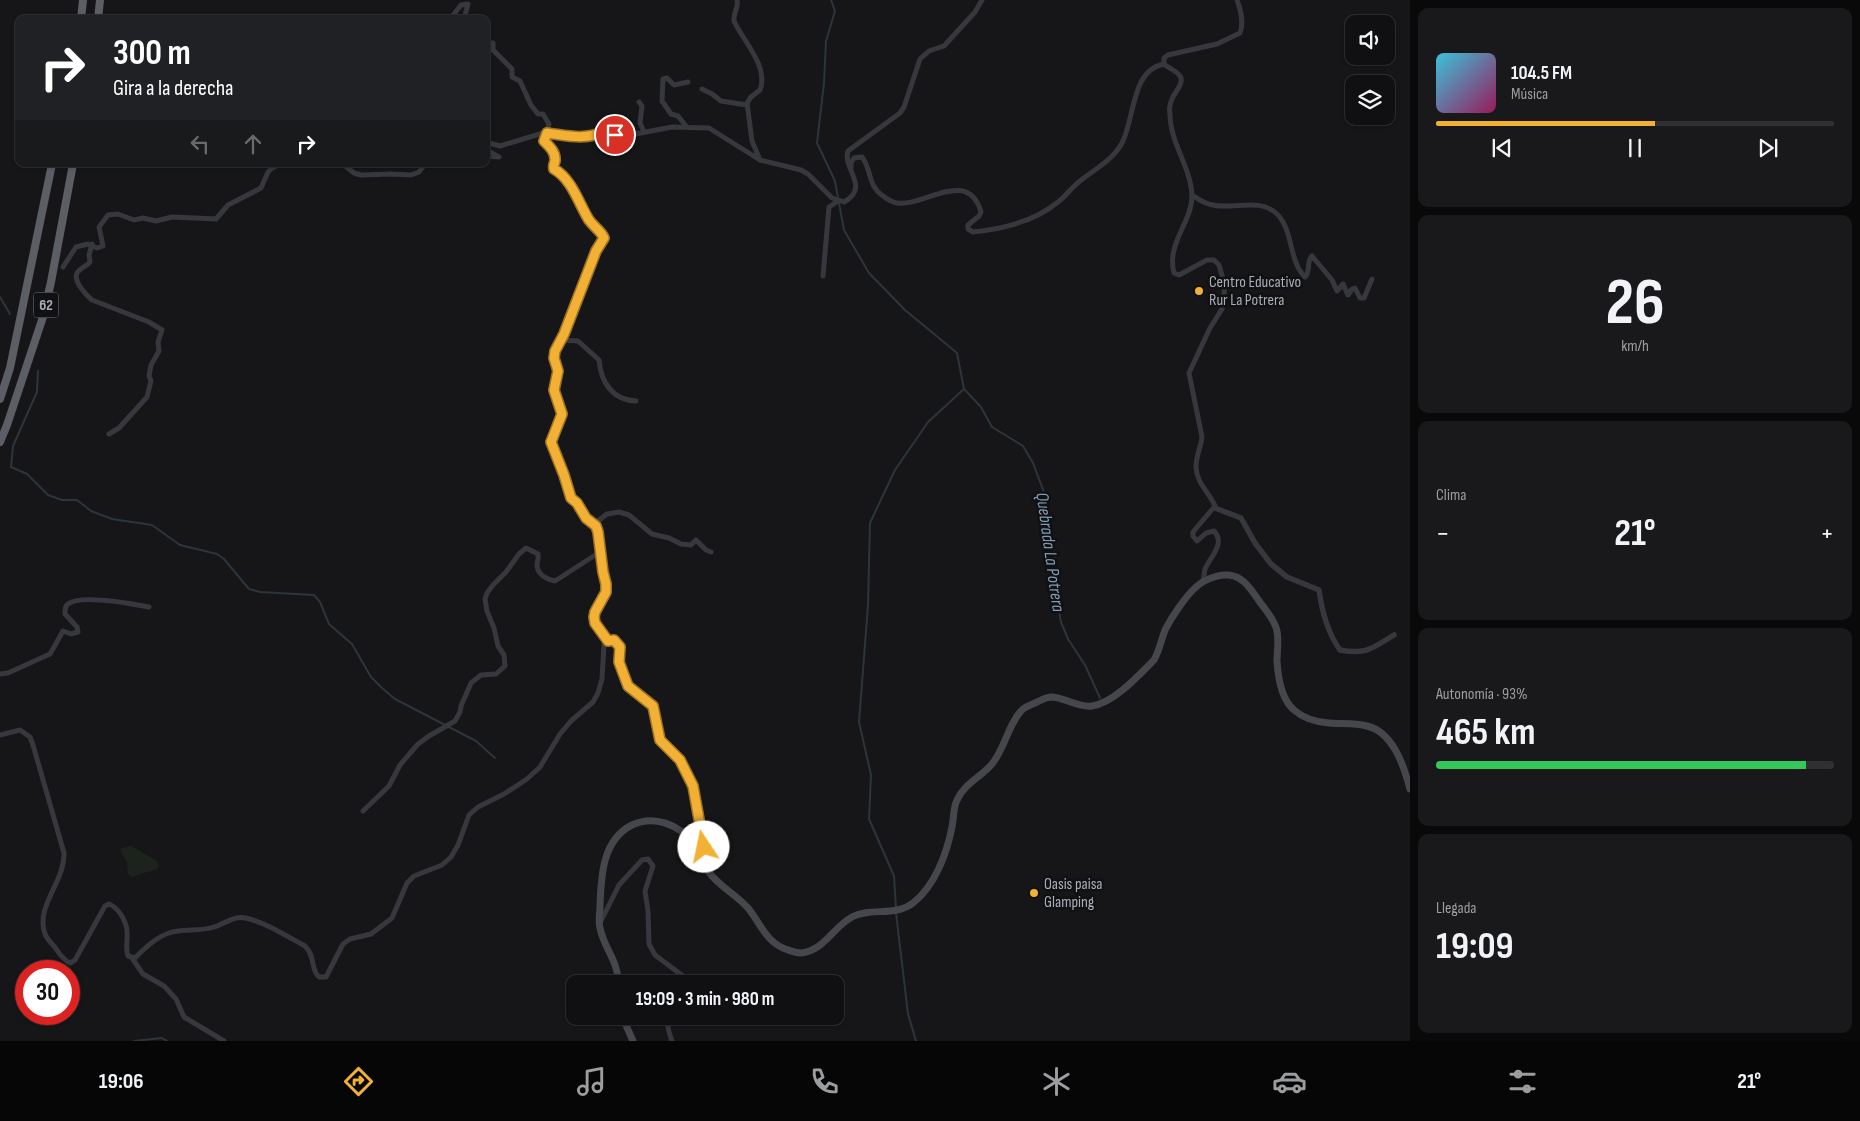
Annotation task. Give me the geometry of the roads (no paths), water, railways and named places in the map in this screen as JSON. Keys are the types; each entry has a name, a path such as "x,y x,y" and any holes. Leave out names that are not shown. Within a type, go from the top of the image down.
{"highway":[{"path":"81,15 83,0"},
{"path":"98,15 100,0"},
{"name":"62","path":"0,399 10,368 51,167"},
{"name":"62","path":"0,442 43,317 72,167"}],"main road":[{"path":"617,975 617,967 604,944 599,926 603,865 609,850 622,833 632,826 643,822 661,821 683,832 693,844 698,856 715,880 748,908 771,941 798,953 812,950 821,945 842,923 858,914 896,911 911,905 928,886 945,853 952,827 955,802 959,795 991,765 1002,749 1014,720 1022,710 1029,705 1051,697 1090,706 1103,703 1112,698 1154,660 1166,629 1194,588 1212,578 1229,576 1239,578 1249,586 1269,614 1277,629 1278,672 1284,696 1292,709 1304,718 1320,722 1368,726 1377,730 1392,745 1406,772 1410,789"},
{"path":"626,1025 633,1041"}],"street":[{"path":"737,0 738,4 733,14 734,21 757,62 762,76 760,90 751,97 747,105 752,141 760,160"},
{"path":"490,143 500,146 538,133 583,138 596,136 604,132 620,137 686,126 709,128 760,160 801,170 808,174 832,198 844,202 851,198 856,186 851,169 846,161 848,150 900,113 904,107 920,59 929,51 944,46 975,12 982,0"},
{"path":"1164,64 1164,58 1168,55 1217,44 1240,33 1243,26 1241,10 1237,0"},
{"path":"453,15 461,6 468,4 465,15"},
{"path":"490,43 492,43 494,50 512,69 512,77 520,81 531,105 538,114 543,114 549,124 544,141 554,153 553,168 570,185 591,222 604,238 596,251 555,351 554,358 558,371 554,390 562,414 551,442 571,498 577,503 586,518 594,524 598,532 606,592 594,617 595,623 608,641"},
{"path":"851,169 851,163 854,158 862,157 866,162 871,183 882,196 896,203 909,202 951,190 969,194 975,200 981,212 979,216 968,224 968,228 973,232 998,230 1016,225 1041,214 1058,203 1077,184 1101,168 1111,157 1122,142 1143,76 1153,67 1164,64 1178,73 1181,77 1181,82 1172,100 1170,114 1175,144 1188,172 1192,196 1190,207 1178,234 1172,259 1174,273 1179,275 1207,260 1214,260 1219,265 1225,286 1222,310 1210,328 1189,373 1202,437 1196,464 1198,477 1202,487 1214,503 1215,508"},
{"path":"686,126 678,116 671,114 662,102 661,92 663,79 667,78 674,85 688,82"},
{"path":"702,89 721,101 747,105"},
{"path":"639,102 642,106 640,123 644,132"},
{"path":"490,152 500,157 490,156"},
{"path":"63,267 76,247 82,244 92,244 97,248 103,246 99,227 108,215 112,213 134,220 143,218 156,221 172,217 216,219 228,205 261,188 268,172 274,167"},
{"path":"347,167 354,173 361,175 411,175 419,172 423,167"},
{"path":"1192,196 1212,205 1248,204 1261,206 1272,211 1284,224 1292,255 1305,277 1308,273 1310,257 1312,256 1332,280 1337,292 1343,284 1348,295 1352,289 1356,288 1360,298 1364,298 1372,279"},
{"path":"823,276 829,207 838,201"},
{"path":"92,244 89,255 90,262 76,276 78,284 86,295 92,300 149,322 162,330 158,342 159,351 150,365 149,376 151,381 147,397 119,428 109,434"},
{"path":"561,340 578,340 599,360 600,372 607,386 616,396 626,401 636,402"},
{"path":"1203,582 1206,569 1217,550 1217,534 1211,531 1194,540 1193,534 1215,508"},
{"path":"1215,508 1241,518 1255,543 1271,564 1287,577 1319,590 1322,612 1332,639 1340,650 1354,652 1376,648 1394,635"},
{"path":"594,524 607,514 619,512 629,515 652,534 669,538 682,544 691,545 696,540 706,550 711,552"},
{"path":"363,811 389,786 400,765 418,744 455,721 471,683 481,675 496,674 505,666 504,655 498,646 485,599 487,593 519,554 526,548 538,554 537,567 539,572 544,577 555,581 590,556 600,552"},
{"path":"0,674 8,673 50,654 63,631 71,634 78,632 77,627 65,614 64,608 68,604 76,601 105,600 149,607"},
{"path":"132,958 154,941 170,933 208,929 233,918 244,917 305,946 313,957 315,974 319,977 326,977 343,944 350,939 371,934 392,918 407,883 414,876 442,865 451,857 458,845 469,815 478,806 504,794 527,779 540,767 560,734 571,721 593,702 598,693 602,679 604,645 608,641 614,640 620,647 619,662 628,686 653,706 660,740 680,760 690,778 704,840 703,853 698,856"},
{"path":"0,735 20,730 30,738 64,853 64,865 45,908 43,922 46,936 65,960 70,963 76,960 105,906 110,904 114,906 124,920 127,931 128,956 132,958 143,974 164,986 176,999 184,1017 224,1041"},
{"path":"599,926 618,885 642,860 648,859 653,866 645,891 649,944 655,955 682,975"},
{"path":"668,1025 672,1041"}],"waterway":[{"name":"Quebrada La Potrera","path":"831,0 835,11 826,41 824,83 817,143 835,181 838,198"},
{"name":"Quebrada La Potrera","path":"839,203 844,230 869,273 905,310 957,353 964,389 981,407 992,427 1023,446 1033,463 1045,495 1055,558 1055,589 1061,622 1068,639 1085,665 1100,698"},
{"path":"0,297 10,314"},
{"path":"38,371 37,392 13,446 11,467 27,474 48,495 62,500 77,500 91,511 112,519 152,525 180,545 217,554 224,559 249,589 260,592 314,595 320,602 329,624 352,644 371,677 382,688 395,699 476,741 495,758"},
{"path":"896,908 894,876 869,819 871,775 859,722 868,605 870,523 895,470 928,422 964,389"},
{"path":"896,913 908,1014 916,1041"},
{"path":"134,1041 162,1038 167,1041"}],"place":[{"name":"Centro Educativo Rur La Potrera","path":"1199,291"},
{"name":"Oasis paisa Glamping","path":"1034,893"}]}
